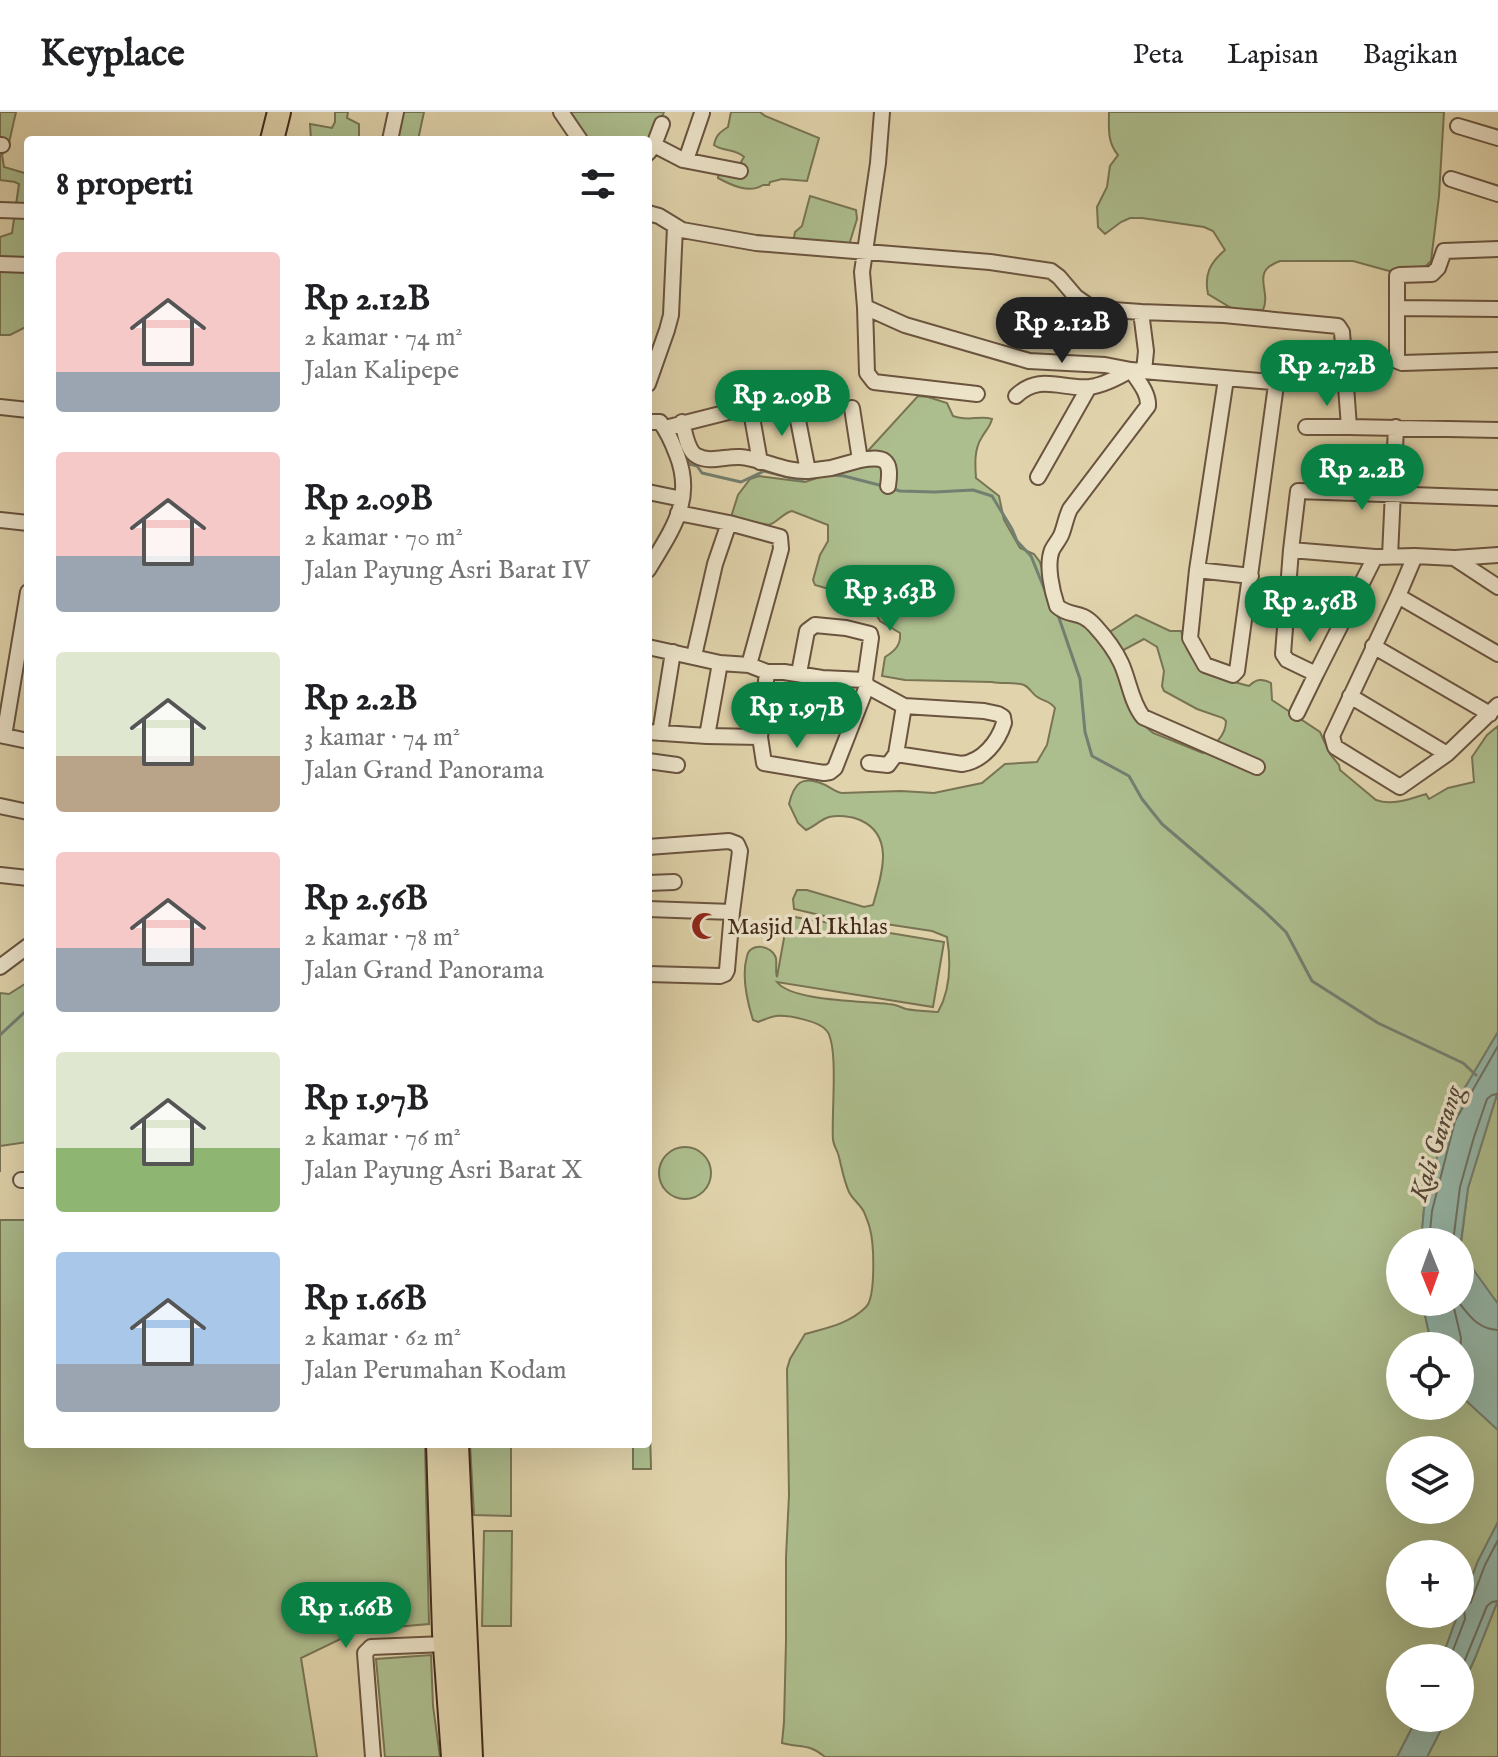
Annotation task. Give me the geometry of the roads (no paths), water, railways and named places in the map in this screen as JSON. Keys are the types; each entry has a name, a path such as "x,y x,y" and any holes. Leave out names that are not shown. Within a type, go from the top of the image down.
{"highway":[{"path":"259,136 265,112"},
{"path":"273,136 279,112"},
{"path":"438,1448 445,1644 453,1757"},
{"path":"457,1448 471,1757"}],"street":[{"path":"391,136 396,112"},
{"path":"561,112 577,136"},
{"path":"882,112 862,272 867,373 874,382 977,394"},
{"path":"686,160 702,113"},
{"path":"652,147 662,124"},
{"path":"1458,126 1498,138"},
{"path":"652,149 740,171"},
{"path":"1451,179 1498,194"},
{"path":"0,210 24,211"},
{"path":"652,214 675,227 756,243 990,262 1051,271 1076,297 1099,309 1224,315 1338,326 1342,332 1349,427"},
{"path":"652,373 671,315 675,227"},
{"path":"1498,249 1444,251 1438,268 1432,274 1397,276 1397,361 1498,360"},
{"path":"0,264 24,265"},
{"path":"865,307 905,325 1029,361 1105,365 1138,371 1273,382 1276,385 1251,576 1237,671 1233,675 1205,665 1191,641 1197,570 1226,379"},
{"path":"1398,308 1498,309"},
{"path":"1141,312 1146,351 1138,371 1148,406 1070,509 1062,534 1052,550 1051,573 1057,606 1066,613 1085,616 1097,628 1121,662 1143,717 1257,767"},
{"path":"1016,396 1024,389 1047,383 1089,387 1138,371"},
{"path":"1038,477 1089,387"},
{"path":"671,426 781,400 792,404 796,410 808,471"},
{"path":"750,406 760,462"},
{"path":"0,407 24,410"},
{"path":"852,408 860,460"},
{"path":"652,422 671,426 696,456 711,459 739,457 787,470 808,471 880,458 889,469 888,486"},
{"path":"652,563 680,506 684,480 670,437 671,426"},
{"path":"1306,427 1498,430"},
{"path":"1297,713 1348,612 1382,556 1393,495 1396,427"},
{"path":"1316,674 1285,657 1285,612 1298,491 1498,498"},
{"path":"652,494 729,523 780,537 781,549 749,665"},
{"path":"0,520 24,523"},
{"path":"694,656 715,564 729,523"},
{"path":"1291,550 1454,558 1498,555"},
{"path":"1373,646 1494,709 1447,754 1400,787 1335,747 1332,736 1373,646 1398,596 1415,556"},
{"path":"1454,558 1498,587"},
{"path":"1197,570 1251,576"},
{"path":"1398,596 1498,654"},
{"path":"1285,612 1348,612"},
{"path":"24,614 2,735 24,740"},
{"path":"767,672 760,737 764,763 830,772 835,768 866,683 870,634 846,628 810,627 799,673"},
{"path":"652,648 720,663 749,665 767,672 799,673 866,683 904,706 984,711 1003,717 1004,723 997,741 970,763 896,754"},
{"path":"673,652 654,732 760,737"},
{"path":"707,736 720,663"},
{"path":"1350,696 1447,754"},
{"path":"869,763 888,765 896,754 904,706"},
{"path":"762,710 849,727"},
{"path":"652,762 677,765"},
{"path":"0,806 24,811"},
{"path":"652,847 729,841 737,844 740,851 725,974 652,974"},
{"path":"0,875 24,878"},
{"path":"652,883 674,882"},
{"path":"652,909 732,912"},
{"path":"0,967 24,949"},
{"path":"373,1757 365,1653 371,1647 445,1644"}],"water":[{"path":"1498,1032 1498,1091 1468,1188 1463,1228 1422,1228 1424,1209 1447,1118"},
{"path":"1474,1271 1498,1304 1498,1430 1474,1408 1474,1332 1429,1332 1425,1316 1474,1316"},
{"path":"1498,1522 1498,1600 1474,1660 1474,1644 1447,1644 1453,1628 1474,1628 1474,1571"},
{"path":"1410,1732 1440,1732 1427,1757 1397,1757"}],"waterway":[{"path":"683,453 689,464 697,466 702,473 741,482 764,471 799,480 813,477"},
{"path":"832,475 883,486"},
{"path":"890,488 935,492 973,490 992,496 1017,541 1031,556 1048,598"},
{"path":"1058,615 1080,679 1085,732 1092,756 1129,776 1162,824 1286,932 1312,981 1378,1023 1463,1063 1476,1075"},
{"path":"0,1035 24,1013"}],"place":[{"name":"Masjid Al Ikhlas","path":"705,926"}],"water label":[{"name":"Kali Garang","path":"1435,1143"}]}
